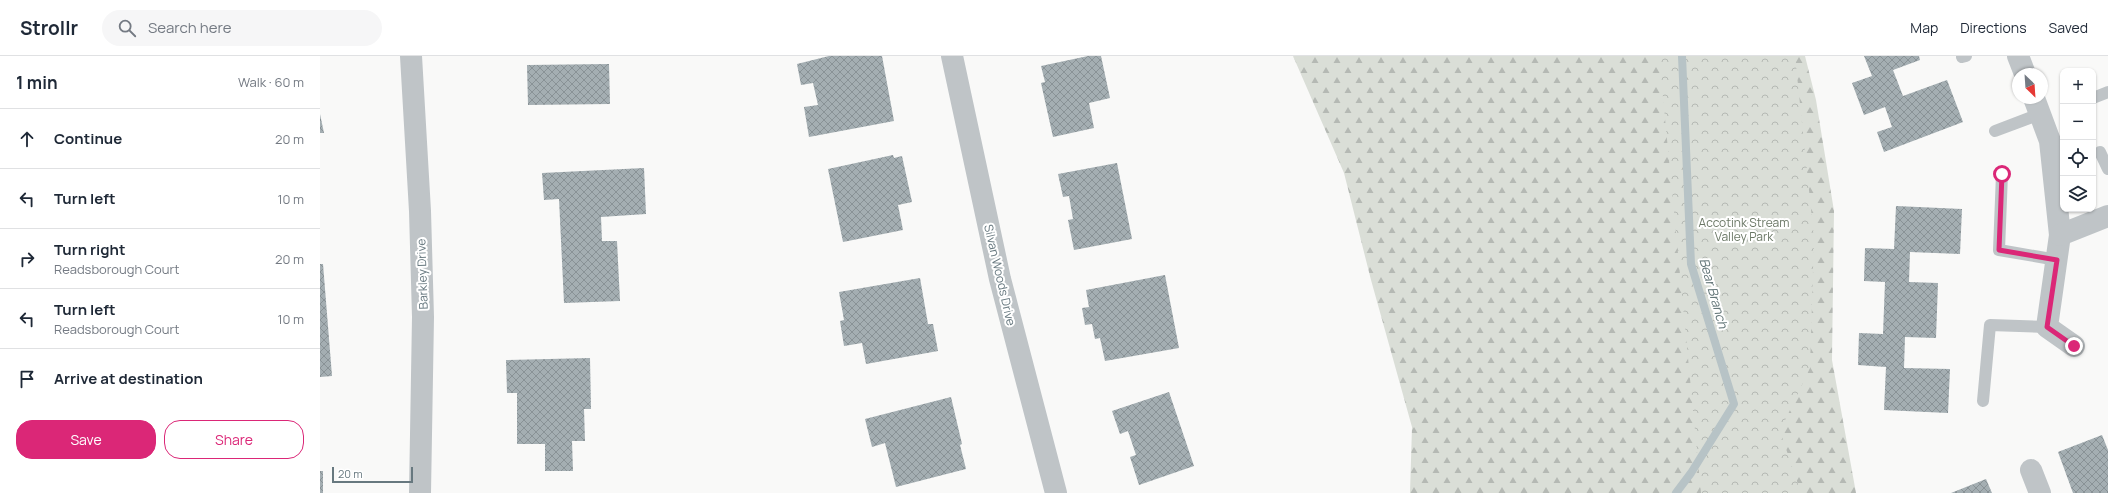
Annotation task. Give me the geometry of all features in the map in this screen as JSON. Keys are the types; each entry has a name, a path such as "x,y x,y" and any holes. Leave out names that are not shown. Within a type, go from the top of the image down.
{"street":[{"name":"Barkley Drive","path":"411,56 420,211 423,317 420,493"},
{"name":"Silvan Woods Drive","path":"952,56 1000,279 1056,493"},
{"path":"2018,56 2023,68"},
{"path":"2037,106 2050,141 2060,235 2047,327 2074,346"},
{"path":"2060,235 2108,216"},
{"path":"2031,470 2040,493"}],"lane":[{"path":"2096,97 2108,92"},
{"path":"1994,131 2037,106"},
{"path":"2100,152 2108,169"},
{"path":"2002,174 1999,250 2057,260"},
{"path":"1983,401 1990,324 2047,327"}],"green space":[{"path":"1293,56 1805,56 1816,100 1834,211 1832,360 1856,493 1410,493 1412,427 1371,280 1344,173"},
{"name":"Accotink Stream Valley Park","path":"1659,56 1795,56 1814,238 1810,368 1780,431 1801,493 1701,493"}],"building":[{"path":"829,56 882,56 894,121 809,137 804,107 818,105 813,83 801,85 797,64"},
{"path":"1088,56 1101,56 1110,98 1089,103 1094,128 1053,137 1041,83 1045,82 1041,66"},
{"path":"1864,56 1919,56 1920,60 1893,70 1903,96 1947,80 1963,122 1884,152 1877,132 1892,127 1885,107 1864,115 1852,83 1872,76"},
{"path":"609,64 610,104 528,105 527,65"},
{"path":"320,114 324,133 320,133"},
{"path":"893,155 894,158 902,156 912,202 898,205 903,230 843,242 828,169"},
{"path":"1117,163 1132,239 1074,250 1068,220 1073,219 1069,196 1063,197 1058,174"},
{"path":"644,168 646,214 601,217 602,241 617,241 620,301 564,303 559,199 544,200 542,173"},
{"path":"1896,206 1962,209 1960,254 1910,252 1909,282 1938,283 1936,338 1905,337 1904,368 1950,369 1948,413 1884,410 1886,367 1858,365 1859,333 1883,334 1885,282 1864,281 1865,248 1894,249"},
{"path":"320,264 323,264 332,376 320,377"},
{"path":"1165,275 1179,348 1105,361 1100,338 1095,339 1092,324 1085,325 1082,308 1089,307 1086,290"},
{"path":"920,278 928,324 933,324 938,351 866,364 862,343 844,346 840,321 844,320 839,292"},
{"path":"590,358 591,409 584,409 585,441 572,441 573,471 545,471 545,444 517,444 517,393 507,393 506,360"},
{"path":"1169,392 1194,466 1139,485 1130,457 1136,455 1128,431 1120,434 1112,411"},
{"path":"951,397 966,469 896,487 885,443 872,447 865,419"},
{"path":"2102,435 2108,450 2108,493 2073,493 2058,452"},
{"path":"320,471 323,471 323,493 320,493"},
{"path":"1986,479 1992,493 1951,493"}],"waterway":[{"name":"Bear Branch","path":"1676,493 1691,473 1734,404 1691,264 1682,56"}],"route":[{"path":"2002,174 1999,250 2057,260 2047,327 2074,346"}]}
